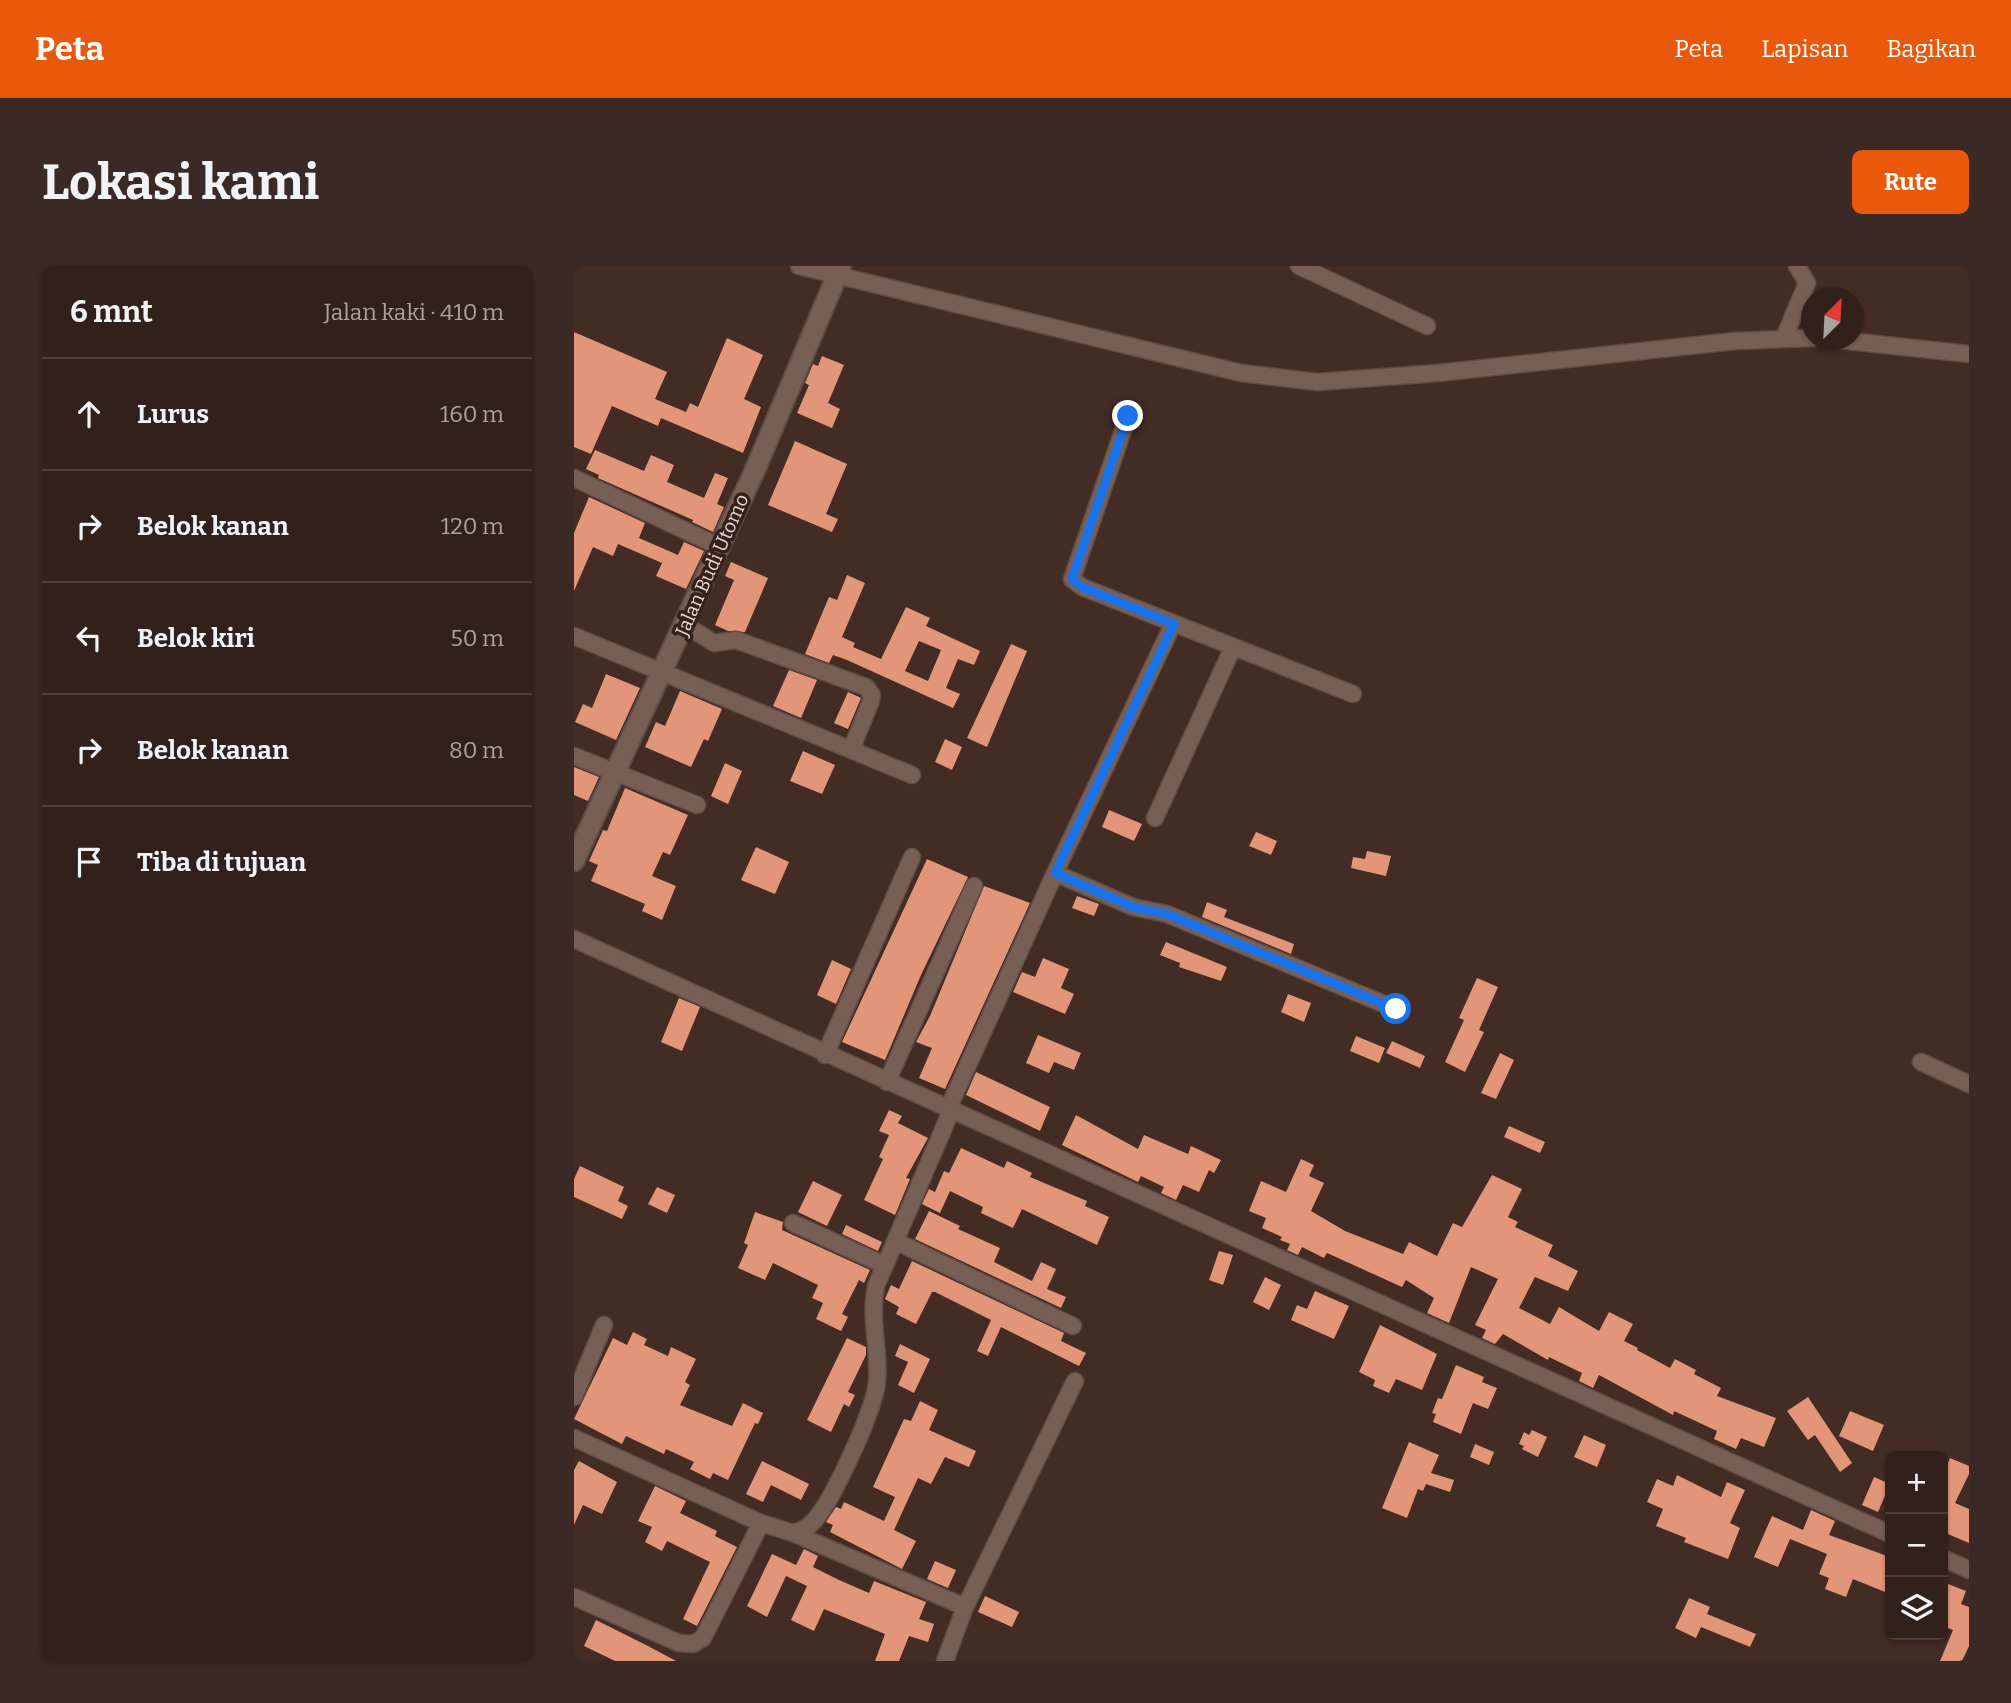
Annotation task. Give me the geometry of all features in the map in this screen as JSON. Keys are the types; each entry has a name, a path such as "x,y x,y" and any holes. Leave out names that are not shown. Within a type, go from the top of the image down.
{"street":[{"path":"799,266 840,270 1241,373 1317,382 1801,338"},
{"path":"1299,266 1427,326"},
{"path":"1784,338 1807,283 1797,266"},
{"name":"Jalan Budi Utomo","path":"574,861 685,625 840,270"},
{"path":"1864,343 1969,354"},
{"path":"1128,416 1072,579 1082,587 1353,694"},
{"path":"574,478 720,547"},
{"path":"793,1533 804,1530 821,1513 874,1404 878,1377 872,1304 884,1265 949,1110 1055,873 1174,624"},
{"path":"685,625 714,643 736,640 866,687 870,691 870,701 851,750"},
{"path":"574,636 912,775"},
{"path":"1155,818 1233,647"},
{"path":"574,757 697,805"},
{"path":"825,1055 912,857"},
{"path":"1055,873 1133,907 1167,914 1396,1009"},
{"path":"887,1082 974,887"},
{"path":"574,939 825,1055 1885,1532"},
{"path":"1921,1062 1969,1084"},
{"path":"793,1223 884,1265"},
{"path":"895,1241 1073,1326"},
{"path":"574,1397 604,1325"},
{"path":"945,1661 965,1606 1075,1381"},
{"path":"574,1438 761,1523 793,1533 965,1606"},
{"path":"574,1597 679,1643 693,1644 703,1638 761,1523"},
{"path":"1948,1560 1969,1570"}],"building":[{"path":"574,332 667,372 655,399 686,412 690,403 698,407 727,338 763,355 744,399 761,407 743,453 661,418 658,426 612,406 591,454 574,447"},
{"path":"822,356 844,365 828,403 840,409 832,428 797,413 809,385 805,383 813,364 818,366"},
{"path":"795,441 847,464 826,514 838,519 832,532 768,505"},
{"path":"595,450 644,471 651,455 674,465 667,482 704,498 715,473 728,478 717,504 724,507 713,532 692,522 693,520 598,478 599,475 586,469"},
{"path":"589,497 645,523 639,538 678,555 684,542 704,551 686,589 656,576 662,563 618,544 613,556 593,547 574,591 574,533"},
{"path":"731,562 768,578 745,632 728,631 715,625 734,580 725,576"},
{"path":"847,575 865,583 842,637 855,643 853,647 881,659 906,607 930,618 926,626 980,651 974,665 958,659 946,688 960,694 953,708 847,660 833,655 829,663 805,654 829,597 837,600","holes":["919,641 941,650 928,681 905,671"]},
{"path":"1011,644 1027,651 987,747 967,738"},
{"path":"789,670 817,680 801,718 773,706"},
{"path":"606,674 640,688 616,740 575,722 583,704 592,708"},
{"path":"680,691 722,709 708,741 704,739 691,767 645,747 656,722 665,726"},
{"path":"848,692 861,698 848,729 834,723"},
{"path":"945,739 962,747 952,770 935,762"},
{"path":"803,751 835,765 822,794 790,781"},
{"path":"725,763 742,771 728,804 711,796"},
{"path":"574,767 599,777 588,801 574,795"},
{"path":"625,788 688,815 670,855 663,852 652,876 676,886 662,920 642,911 645,904 591,881 598,865 589,861 603,830 607,831"},
{"path":"1109,810 1142,824 1134,841 1102,827"},
{"path":"1256,832 1277,841 1271,855 1249,846"},
{"path":"756,847 789,862 775,894 741,880"},
{"path":"1367,851 1391,856 1386,876 1351,868 1353,857 1365,859"},
{"path":"927,859 968,877 921,975 885,1060 842,1042"},
{"path":"984,886 1030,903 945,1089 919,1078 932,1048 916,1042 930,1016"},
{"path":"1077,896 1099,904 1094,916 1072,908"},
{"path":"1207,902 1227,910 1224,917 1294,944 1291,954 1202,917"},
{"path":"1166,942 1227,967 1221,981 1179,967 1180,963 1160,955"},
{"path":"1043,958 1069,969 1061,988 1074,994 1065,1014 1013,992 1022,972 1035,977"},
{"path":"832,960 851,969 836,1004 817,995"},
{"path":"1477,978 1498,987 1479,1030 1484,1032 1465,1072 1445,1062 1464,1020 1459,1018"},
{"path":"1288,994 1311,1003 1304,1022 1281,1012"},
{"path":"679,998 700,1007 682,1051 661,1042"},
{"path":"1038,1035 1081,1053 1074,1070 1054,1062 1049,1073 1026,1063"},
{"path":"1356,1036 1385,1048 1379,1063 1350,1051"},
{"path":"1392,1041 1425,1056 1420,1068 1386,1053"},
{"path":"1500,1053 1514,1060 1496,1099 1481,1093"},
{"path":"976,1072 1050,1107 1040,1131 966,1095"},
{"path":"889,1110 902,1116 898,1123 928,1138 906,1178 910,1179 895,1215 864,1200 883,1159 879,1157 889,1135 879,1131"},
{"path":"1076,1115 1138,1149 1144,1135 1188,1154 1191,1146 1221,1160 1214,1173 1209,1170 1199,1192 1183,1185 1176,1200 1161,1193 1164,1187 1141,1176 1138,1182 1062,1145"},
{"path":"1509,1126 1545,1142 1540,1153 1504,1137"},
{"path":"961,1148 1004,1168 1007,1161 1032,1173 1030,1177 1087,1201 1085,1206 1109,1217 1097,1245 1022,1209 1013,1228 981,1213 983,1207 950,1191 940,1213 922,1204 929,1189 935,1192 944,1171 949,1173"},
{"path":"1301,1159 1314,1165 1309,1176 1324,1183 1311,1211 1345,1231 1403,1254 1409,1242 1437,1256 1453,1223 1462,1227 1492,1175 1522,1189 1508,1217 1518,1222 1515,1227 1553,1245 1548,1256 1578,1271 1568,1291 1535,1277 1519,1308 1550,1324 1559,1307 1599,1331 1609,1312 1633,1324 1624,1341 1638,1348 1637,1350 1670,1368 1675,1359 1696,1370 1694,1374 1721,1388 1717,1396 1776,1418 1764,1447 1741,1438 1736,1449 1714,1439 1717,1431 1674,1411 1673,1415 1599,1375 1593,1388 1579,1381 1582,1373 1549,1357 1548,1360 1503,1334 1495,1344 1482,1338 1486,1330 1475,1325 1498,1279 1471,1267 1449,1323 1427,1313 1434,1298 1406,1280 1402,1287 1327,1253 1324,1258 1302,1247 1298,1255 1287,1250 1290,1244 1280,1240 1282,1237 1262,1228 1266,1218 1249,1211 1261,1181 1286,1192"},
{"path":"580,1166 624,1187 618,1201 628,1206 622,1219 574,1197 574,1179"},
{"path":"813,1181 842,1195 827,1226 798,1212"},
{"path":"657,1187 675,1195 667,1213 648,1204"},
{"path":"929,1211 960,1226 958,1229 1000,1248 994,1262 1032,1281 1041,1262 1056,1269 1047,1289 1066,1297 1061,1308 915,1239"},
{"path":"755,1212 783,1222 782,1230 870,1270 864,1283 859,1280 842,1314 848,1317 841,1331 816,1319 823,1303 812,1298 818,1285 773,1263 765,1280 738,1268 748,1245 744,1243"},
{"path":"846,1225 882,1242 878,1251 842,1234"},
{"path":"1219,1251 1233,1255 1223,1285 1209,1280"},
{"path":"912,1261 1064,1333 1061,1341 1086,1353 1079,1366 1001,1327 988,1356 977,1351 991,1320 935,1292 932,1292 916,1324 896,1314 899,1307 885,1299 891,1285 899,1289"},
{"path":"1265,1277 1281,1285 1269,1310 1253,1302"},
{"path":"1315,1291 1349,1306 1334,1339 1291,1320 1297,1305 1307,1309"},
{"path":"1380,1325 1437,1354 1422,1390 1396,1379 1389,1393 1373,1386 1375,1380 1359,1372"},
{"path":"633,1332 647,1339 644,1345 668,1356 671,1347 696,1359 685,1382 690,1385 680,1405 732,1426 743,1403 763,1413 758,1424 755,1423 728,1480 713,1473 710,1479 690,1469 694,1462 666,1449 664,1454 626,1436 622,1444 574,1419 613,1338 627,1345"},
{"path":"847,1338 866,1347 866,1355 848,1392 855,1395 849,1407 844,1404 831,1432 807,1420"},
{"path":"900,1344 930,1359 914,1393 898,1385 908,1362 895,1356"},
{"path":"1456,1365 1484,1377 1482,1382 1497,1388 1488,1409 1473,1403 1461,1434 1433,1422 1436,1414 1432,1413 1438,1398 1442,1399"},
{"path":"1808,1397 1852,1463 1840,1472 1815,1435 1808,1440 1787,1411"},
{"path":"920,1401 938,1410 929,1430 976,1451 969,1467 945,1457 931,1484 918,1478 894,1530 916,1541 902,1569 830,1532 833,1525 826,1522 836,1507 841,1509 844,1502 884,1521 895,1497 873,1487 904,1419 911,1421"},
{"path":"1850,1411 1884,1425 1873,1451 1839,1436"},
{"path":"1532,1430 1547,1437 1538,1457 1522,1449 1524,1446 1519,1444 1524,1432 1529,1435"},
{"path":"1584,1435 1606,1445 1597,1467 1574,1457"},
{"path":"1409,1442 1439,1455 1431,1473 1454,1480 1450,1492 1426,1484 1423,1491 1418,1489 1407,1518 1382,1508"},
{"path":"1475,1444 1494,1452 1489,1465 1470,1457"},
{"path":"1950,1458 1969,1466 1969,1474 1955,1503 1969,1509 1969,1543 1948,1534"},
{"path":"579,1461 617,1482 602,1514 583,1505 574,1525 574,1470"},
{"path":"762,1461 809,1484 801,1500 771,1485 763,1502 746,1494"},
{"path":"1677,1475 1721,1497 1727,1482 1745,1490 1730,1523 1740,1528 1728,1559 1684,1542 1686,1538 1656,1526 1663,1509 1647,1502 1657,1479 1673,1486"},
{"path":"1874,1477 1885,1482 1885,1496 1878,1512 1862,1505"},
{"path":"655,1486 686,1501 680,1513 717,1531 715,1536 737,1547 697,1626 683,1619 710,1562 667,1541 662,1551 645,1542 652,1527 638,1521"},
{"path":"1811,1510 1835,1521 1829,1535 1885,1555 1885,1592 1853,1579 1846,1597 1825,1589 1829,1578 1819,1574 1827,1554 1790,1539 1778,1567 1754,1557 1772,1516 1803,1530"},
{"path":"804,1549 818,1556 813,1567 839,1580 869,1593 874,1581 926,1602 919,1619 934,1624 928,1642 909,1636 899,1661 875,1661 885,1634 824,1609 814,1631 791,1620 807,1586 786,1576 767,1617 747,1606 772,1554 796,1565"},
{"path":"935,1561 956,1570 948,1588 927,1579"},
{"path":"1948,1584 1966,1591 1961,1604 1969,1607 1969,1646 1962,1661 1940,1661 1953,1630 1948,1628"},
{"path":"985,1596 1019,1612 1012,1627 978,1612"},
{"path":"1689,1598 1710,1607 1707,1614 1756,1634 1750,1647 1701,1627 1696,1638 1675,1628"},
{"path":"596,1620 676,1661 615,1661 584,1646"}],"route":[{"path":"1128,416 1091,526 1074,566 1072,579 1082,587 1174,624 1055,873 1133,907 1167,914 1396,1009"}]}
